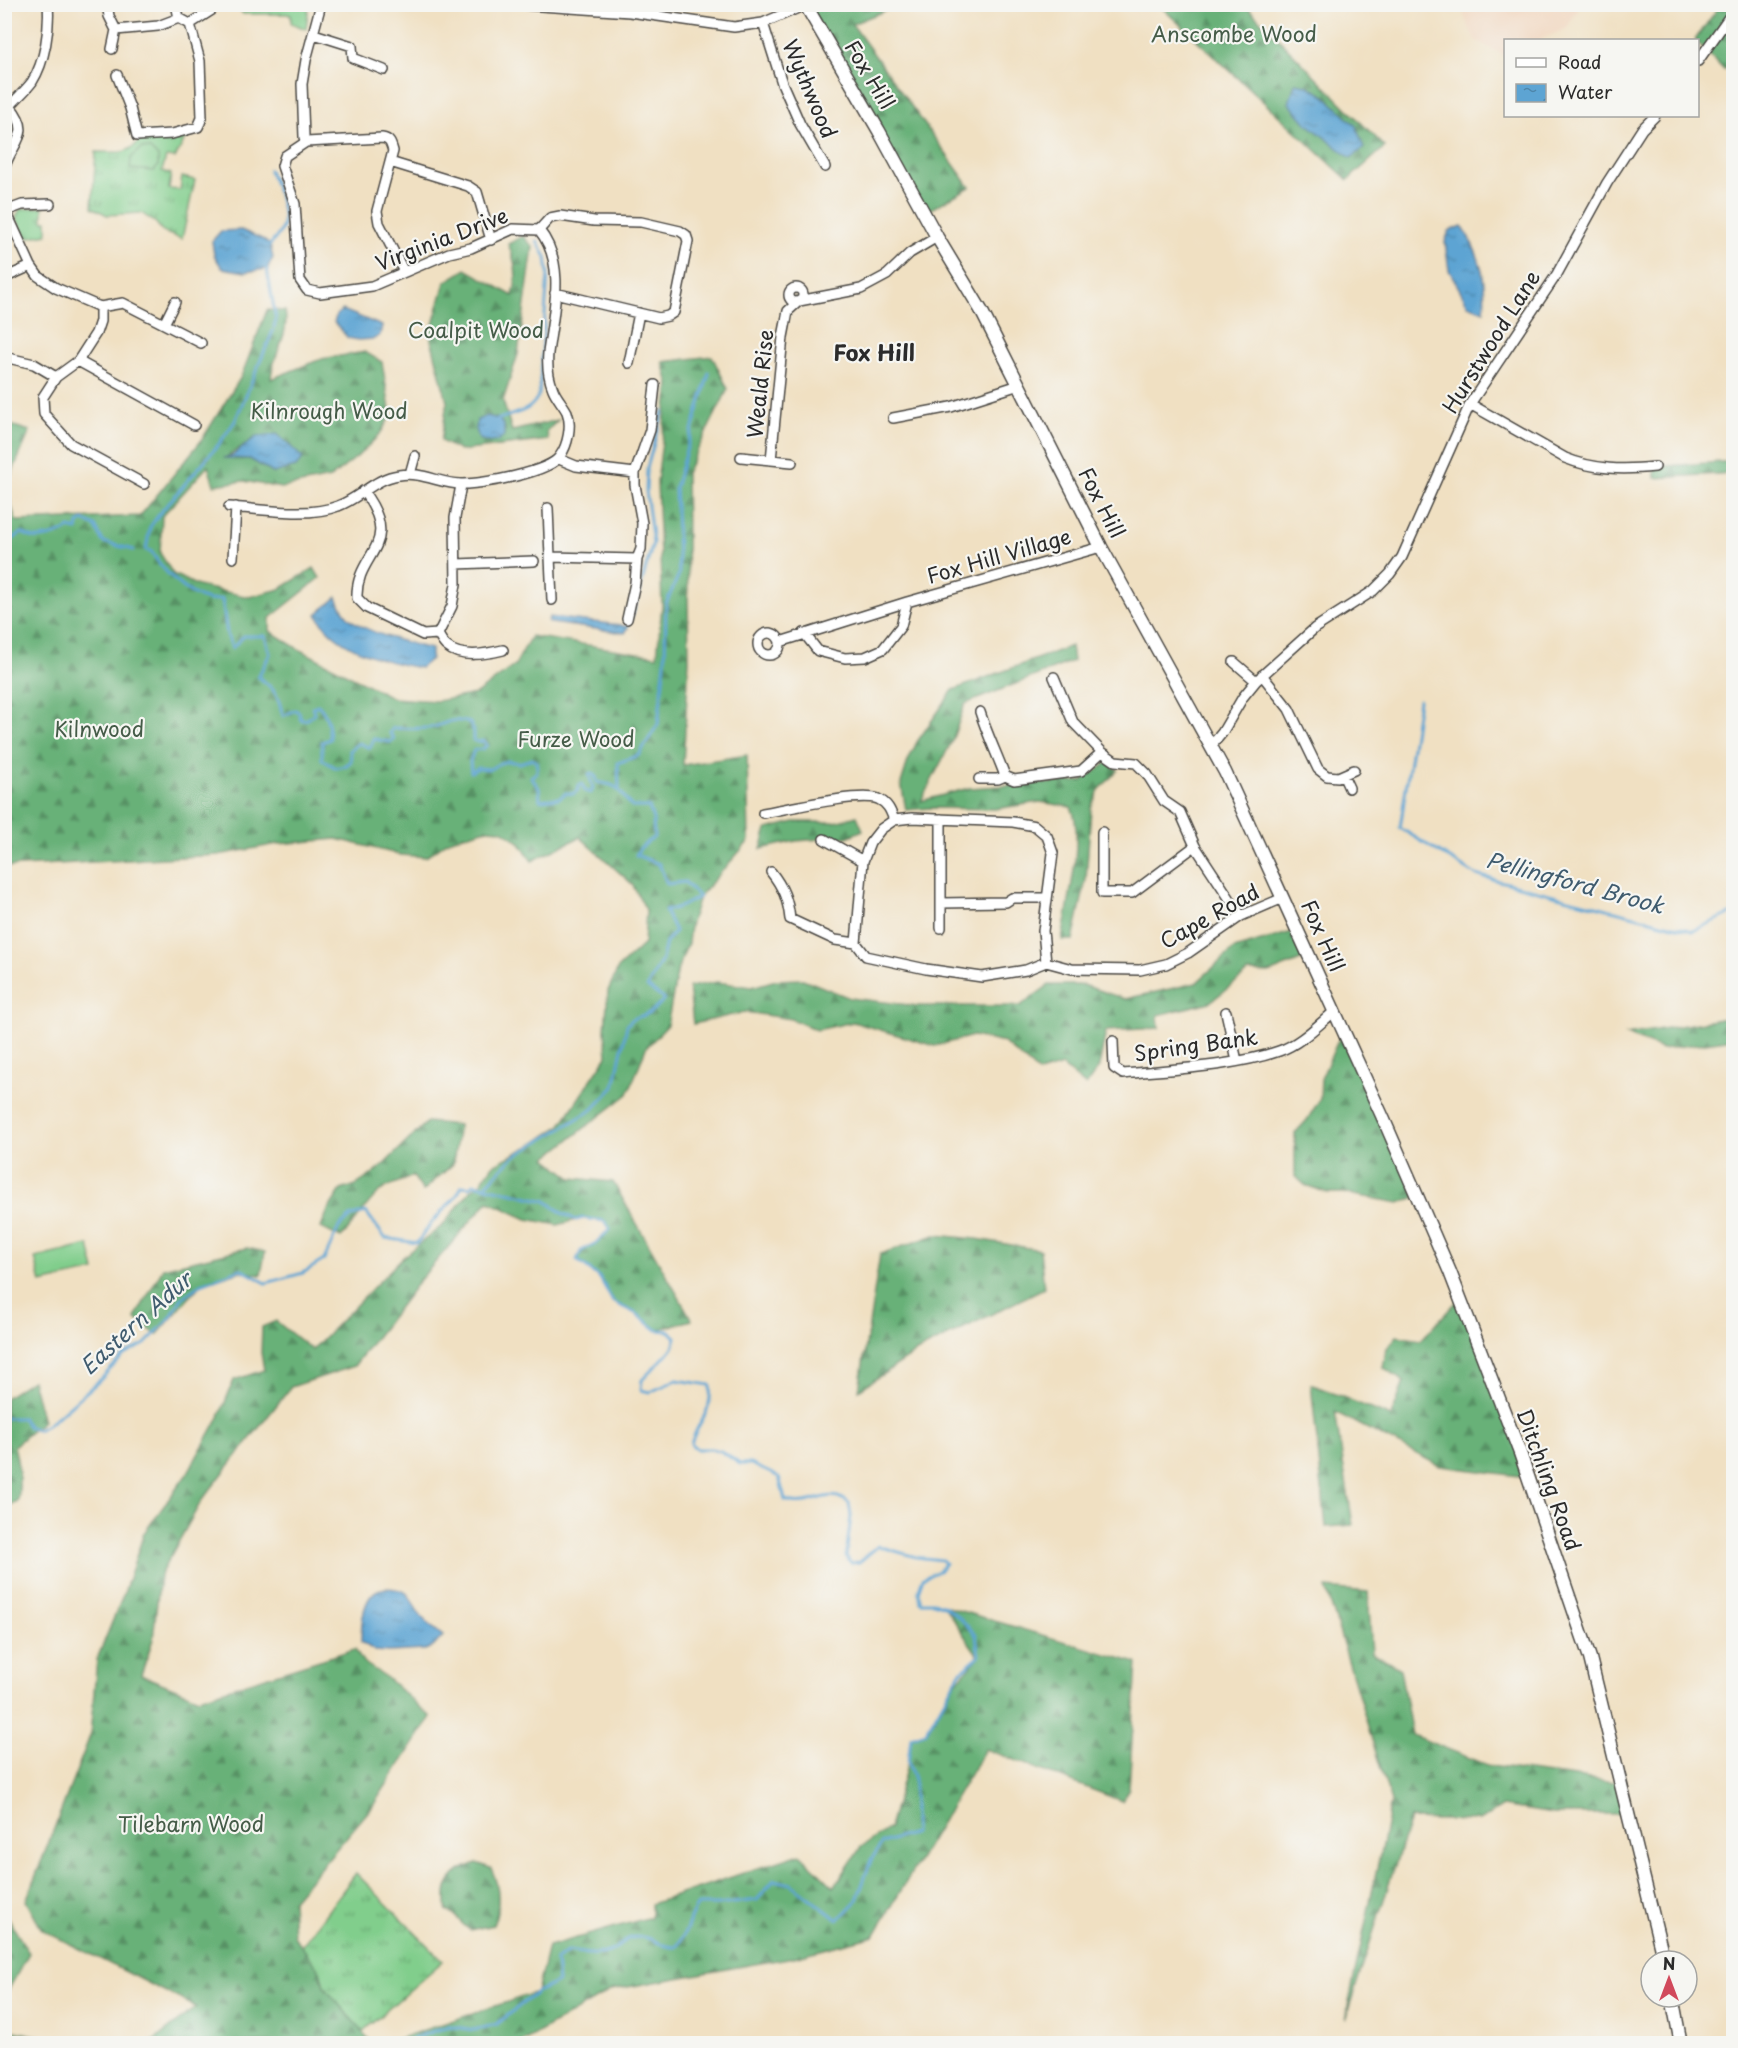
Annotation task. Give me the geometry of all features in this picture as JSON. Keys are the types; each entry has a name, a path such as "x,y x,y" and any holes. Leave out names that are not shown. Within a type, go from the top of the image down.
{"main road":[{"name":"Fox Hill","path":"805,5 981,310 1101,547 1211,746 1234,790 1344,1029"},
{"name":"Ditchling Road","path":"1344,1029 1450,1272 1540,1511 1590,1658 1661,1949"},
{"path":"1674,2009 1681,2043"}],"street":[{"path":"4,169 20,138 22,128 18,116 7,106 32,81 38,68 45,44 49,15 48,4"},
{"path":"107,4 109,16 116,30 112,49"},
{"path":"117,75 134,121 135,140 198,127 202,118 200,61 190,24 179,18 176,4"},
{"path":"321,4 302,84 304,137 306,142 387,139 393,151 377,212 379,223 404,272"},
{"path":"510,4 630,12 734,27 763,23 805,5"},
{"path":"190,24 212,10"},
{"path":"1699,60 1734,10"},
{"path":"116,30 158,26 179,18"},
{"name":"Wythwood","path":"763,23 800,124 825,168"},
{"path":"314,34 352,46 353,58 384,70"},
{"name":"Hurstwood Lane","path":"1211,746 1222,734 1243,697 1259,678 1315,628 1373,591 1402,557 1470,404 1557,274 1617,167 1642,129 1654,117"},
{"name":"Virginia Drive","path":"306,142 285,156 282,166 295,204 300,280 308,290 320,293 372,286 449,253 491,240 513,229 539,230 549,242 556,265 547,366 553,389 567,413 570,424 565,449 559,459"},
{"path":"390,162 468,186 477,192 491,240"},
{"path":"50,204 22,205 5,209 31,266 39,276 56,288 100,306 123,303 201,343"},
{"path":"539,230 550,218 560,216 594,221 641,222 680,231 686,235 688,241 674,312 668,316 659,318 639,314 555,293"},
{"path":"804,298 861,289 887,275 910,253 937,237"},
{"path":"4,278 31,266"},
{"name":"Weald Rise","path":"771,460 789,295 792,301 804,298"},
{"name":"Weald Rise","path":"788,311 804,298"},
{"path":"164,324 175,302"},
{"path":"100,306 100,321 96,333 78,361 56,377 43,397 44,414 70,444 144,484"},
{"path":"629,363 639,314"},
{"path":"4,357 34,363 56,377"},
{"path":"78,361 194,426"},
{"path":"627,619 635,584 637,559 641,549 642,523 634,485 635,473 650,430 655,385"},
{"path":"893,418 951,406 1019,385"},
{"path":"1470,404 1565,458 1580,464 1599,468 1655,467"},
{"path":"410,474 415,456"},
{"name":"Weald Rise","path":"741,457 792,462"},
{"path":"233,558 233,507 323,511 340,506 382,480 398,475 410,474 461,484 503,479 549,466 559,459 576,466 635,473"},
{"path":"438,634 452,606 456,584 455,518 461,484"},
{"path":"363,491 378,516 379,542 356,585 357,598 367,608 423,635 438,634"},
{"path":"548,508 552,600"},
{"name":"Fox Hill Village","path":"780,642 907,602 1101,547"},
{"path":"550,557 637,559"},
{"path":"456,564 534,561"},
{"name":"Fox Hill Village","path":"804,633 818,651 845,658 865,657 883,649 901,627 907,602"},
{"path":"438,634 447,647 464,654 486,654 503,650"},
{"path":"1234,662 1259,678 1289,709 1317,769 1327,776 1338,777 1354,770"},
{"path":"1054,677 1073,722 1102,752 1115,761 1136,763 1147,774 1164,801 1180,812 1195,846 1241,916"},
{"path":"980,712 990,743 1005,776 1014,780 1080,771 1102,752"},
{"path":"1343,775 1349,788"},
{"path":"979,779 998,779 1005,776"},
{"path":"763,813 828,801 878,799 890,808 894,820"},
{"path":"941,819 941,928"},
{"path":"941,819 1013,822 1035,826 1047,836 1053,853 1042,931 1046,962 1026,970 982,977 926,969 866,956 856,943 863,861 870,843 881,829 894,820 941,819"},
{"path":"1102,832 1102,893 1131,893 1195,846"},
{"path":"824,839 863,861"},
{"path":"771,872 781,884 788,901 790,919 835,940 856,943"},
{"name":"Cape Road","path":"1046,962 1072,969 1140,970 1166,964 1207,940 1241,916 1283,897"},
{"path":"941,903 1006,902 1012,898 1046,898"},
{"name":"Spring Bank","path":"1113,1041 1114,1068 1123,1074 1236,1061 1280,1051 1304,1037 1335,1011"},
{"path":"1226,1012 1236,1061"}],"shaded area":[{"path":"1459,5 1581,5 1566,29 1542,39 1504,39 1504,55 1475,40"}],"green space":[{"path":"236,5 309,5 306,29 291,23 291,14 243,14"},
{"path":"805,5 899,5 852,24 970,187 924,213"},
{"name":"Anscombe Wood","path":"1159,5 1245,5 1385,147 1348,180"},
{"path":"1720,5 1733,5 1733,64 1724,70 1699,44 1699,39 1696,39"},
{"path":"190,134 175,158 166,157 162,171 171,174 169,189 180,190 182,177 195,180 182,239 163,232 156,223 141,213 107,215 92,207 96,152 121,152 131,148 141,139"},
{"path":"142,148 150,149 158,157 158,166 154,171 130,169 131,158"},
{"path":"43,207 43,221 47,221 47,234 25,238 16,217 20,209"},
{"name":"Coalpit Wood","path":"523,236 533,247 518,354 503,401 512,431 558,420 547,431 548,440 460,451 441,441 447,402 430,335 445,282 466,269 513,296 515,270 508,244"},
{"path":"267,310 285,311 285,329 274,361 271,379 321,359 365,352 382,362 391,415 380,434 357,457 330,478 281,488 244,481 214,485 208,466 162,516 160,553 173,574 198,586 249,597 280,589 314,568 320,578 270,618 270,631 295,647 393,698 437,701 476,694 515,665 531,636 657,656 662,605 657,482 669,384 663,362 712,356 728,389 686,473 689,660 683,765 747,755 749,841 699,897 690,926 688,943 678,968 667,1026 646,1048 628,1094 546,1158 572,1178 613,1182 692,1320 657,1330 637,1314 613,1302 600,1278 577,1260 581,1251 596,1243 609,1229 604,1221 583,1218 558,1225 527,1219 488,1201 419,1281 354,1366 291,1387 202,1500 160,1575 153,1639 141,1675 199,1698 355,1649 363,1662 387,1678 431,1717 372,1807 292,1901 294,1936 320,1971 324,1987 372,2043 151,2043 196,2007 42,1930 26,1901 90,1736 97,1659 124,1593 144,1533 187,1474 219,1417 234,1380 264,1370 261,1353 262,1327 276,1321 312,1350 404,1256 443,1225 471,1190 480,1184 493,1165 535,1143 561,1125 607,1056 605,1030 608,991 618,968 644,944 646,910 632,884 580,837 532,861 519,842 502,830 487,829 451,839 426,857 401,855 337,839 278,844 218,855 5,867 4,423 30,431 6,487 16,521 140,516 201,441 241,377","holes":["256,437 273,473 250,459 225,458"]},
{"path":"1733,461 1733,473 1655,478 1655,467"},
{"path":"1071,646 1073,661 965,704 952,741 921,801 969,788 1082,781 1107,763 1118,770 1099,790 1091,808 1086,880 1073,940 1062,940 1076,853 1075,819 1071,807 1040,802 995,809 906,810 901,783 917,742 953,690"},
{"path":"857,816 863,830 847,837 796,841 761,849 767,829 794,822 835,822"},
{"path":"1292,932 1303,959 1269,973 1249,972 1210,1002 1158,1015 1159,1028 1106,1031 1099,1067 1086,1086 1062,1066 1039,1073 1004,1043 973,1036 935,1046 853,1022 817,1030 791,1019 745,1012 693,1024 689,987 717,982 752,987 776,980 803,979 850,998 918,1006 1020,1006 1049,985 1083,985 1125,999 1196,983 1234,949"},
{"path":"1733,1017 1733,1039 1662,1049 1626,1035"},
{"path":"1343,1029 1416,1197 1399,1203 1343,1193 1328,1193 1305,1185 1295,1176 1295,1133 1307,1120 1320,1099 1321,1079"},
{"path":"427,1122 459,1125 453,1164 423,1191 413,1176 382,1190 371,1200 341,1238 321,1228 328,1210 341,1190 356,1185 377,1171"},
{"path":"935,1235 977,1239 1040,1250 1044,1288 918,1351 859,1390 880,1254"},
{"path":"89,1245 95,1271 41,1283 35,1258"},
{"path":"247,1248 265,1252 261,1275 241,1271 201,1284 157,1335 135,1318 163,1268"},
{"path":"1460,1298 1528,1477 1440,1466 1335,1412 1353,1525 1326,1527 1311,1384 1391,1417 1404,1382 1383,1367 1387,1348 1397,1336 1421,1340"},
{"path":"32,1380 43,1421 14,1446 19,1474 18,1501 5,1508 5,1398"},
{"path":"1326,1588 1368,1592 1372,1653 1400,1669 1412,1735 1490,1766 1621,1783 1629,1814 1553,1814 1503,1806 1479,1821 1410,1819 1345,2020 1391,1802"},
{"path":"944,1606 1137,1663 1129,1788 1122,1801 985,1749 874,1936 794,1957 611,1990 521,2043 386,2043 537,1992 548,1946 651,1917 651,1904 800,1854 834,1887 861,1847 889,1828 908,1762 911,1737 927,1732 954,1684 979,1657"},
{"path":"477,1863 491,1868 498,1889 498,1903 493,1925 470,1930 447,1910 446,1893 455,1875"},
{"path":"356,1873 443,1961 362,2032 324,1987 320,1971 301,1947"},
{"path":"6,1915 29,1953 5,1996 4,1920"},
{"path":"5,2029 71,2043 5,2043"}],"water":[{"path":"1295,83 1307,85 1325,96 1356,126 1364,148 1351,158 1305,122 1289,103"},
{"path":"1462,226 1478,256 1481,267 1485,299 1484,311 1468,305 1449,270 1445,242 1449,231"},
{"path":"241,230 270,245 273,258 267,269 245,272 222,268 214,255 212,241 221,231"},
{"path":"343,310 382,326 380,335 374,339 348,338 334,322 337,314"},
{"path":"487,416 499,419 504,426 504,436 495,442 479,439 476,429 477,420"},
{"path":"277,434 303,458 296,467 273,473 250,459 224,458 233,455 256,437"},
{"path":"337,597 345,613 353,621 380,634 431,649 431,659 420,668 391,662 361,652 347,644 325,626 317,614"},
{"path":"549,617 621,625 628,628 625,633 551,623 548,622"},
{"path":"386,1588 404,1591 423,1619 443,1636 433,1647 425,1650 389,1652 375,1651 361,1642 365,1607 371,1595"}],"waterway":[{"path":"269,170 275,183 283,216 281,230 270,245"},
{"path":"499,419 528,408 539,394 548,274 546,257 537,241"},
{"path":"267,269 276,320 274,327"},
{"path":"273,331 235,421 219,444 150,527 146,550 151,551 161,566 183,587 208,600 222,599 227,634 232,648 244,636 265,636 270,654 258,677 269,685 275,694 283,716 295,710 299,712 301,720 308,719 314,713 313,707 318,705 327,721 330,739 322,742 322,759 336,768 345,766 351,761 350,750 359,743 370,748 374,739 390,742 394,739 390,733 393,728 427,728 451,721 470,723 473,740 484,741 487,745 482,749 474,750 470,761 471,772 478,768 490,769 508,761 519,763 532,759 537,762 537,772 531,777 539,788 540,800 559,798 566,793 573,794 582,784 585,791 591,793 593,788 589,774 591,773 596,777 597,782 611,785 618,790 632,807 649,807 653,819 654,837 640,848 636,855 659,864 667,884 685,882 699,897 682,906 665,911 675,931 666,942 662,960 647,987 664,999 653,1010 633,1019 627,1025 614,1087 592,1110 513,1157 485,1186"},
{"path":"619,790 618,763 639,755 658,724 665,662 666,604 679,574 675,488 709,373"},
{"path":"627,626 633,613 653,543 646,491 647,468 663,411"},
{"path":"4,535 13,539 21,533 33,538 48,537 69,528 77,530 78,524 83,520 95,526 103,542 134,550"},
{"name":"Pellingford Brook","path":"1419,700 1400,828 1476,875 1693,931 1734,912"},
{"name":"Eastern Adur","path":"4,1418 22,1418 29,1427 38,1430 49,1424 100,1380 124,1355 145,1344 171,1317 182,1298 201,1284 241,1269 266,1283 303,1273 324,1260 339,1227 352,1216 366,1212 385,1238 417,1243 432,1222 456,1197 462,1186 470,1187 474,1184 546,1201 576,1220 583,1218 604,1221 610,1229 596,1243 581,1251 577,1260 600,1278 613,1302 637,1314 657,1330 669,1331 676,1337 673,1348 642,1380 641,1390 650,1392 677,1380 710,1385 707,1410 691,1444 697,1449 721,1451 740,1464 751,1464 779,1477 785,1500 803,1502 834,1496 849,1503 851,1516 846,1556 851,1563 859,1562 878,1546 916,1557 942,1560 945,1563 939,1571 923,1578 918,1592 921,1602 934,1602 944,1606 961,1619 976,1635 979,1656 960,1672 926,1732 911,1737 908,1762 914,1779 914,1833 882,1843 871,1860 857,1900 838,1920 791,1884 774,1880 757,1900 698,1905 691,1915 684,1936 676,1947 638,1937 628,1939 606,1953 590,1954 568,1951 556,1960 558,1982 537,1992 497,2024 474,2030 449,2026 417,2037 407,2044"}],"district":[{"name":"Fox Hill","path":"874,353"}],"park label":[{"name":"Kilnrough Wood","path":"329,412"},
{"name":"Kilnwood","path":"99,730"},
{"name":"Furze Wood","path":"576,740"},
{"name":"Tilebarn Wood","path":"191,1825"}]}
